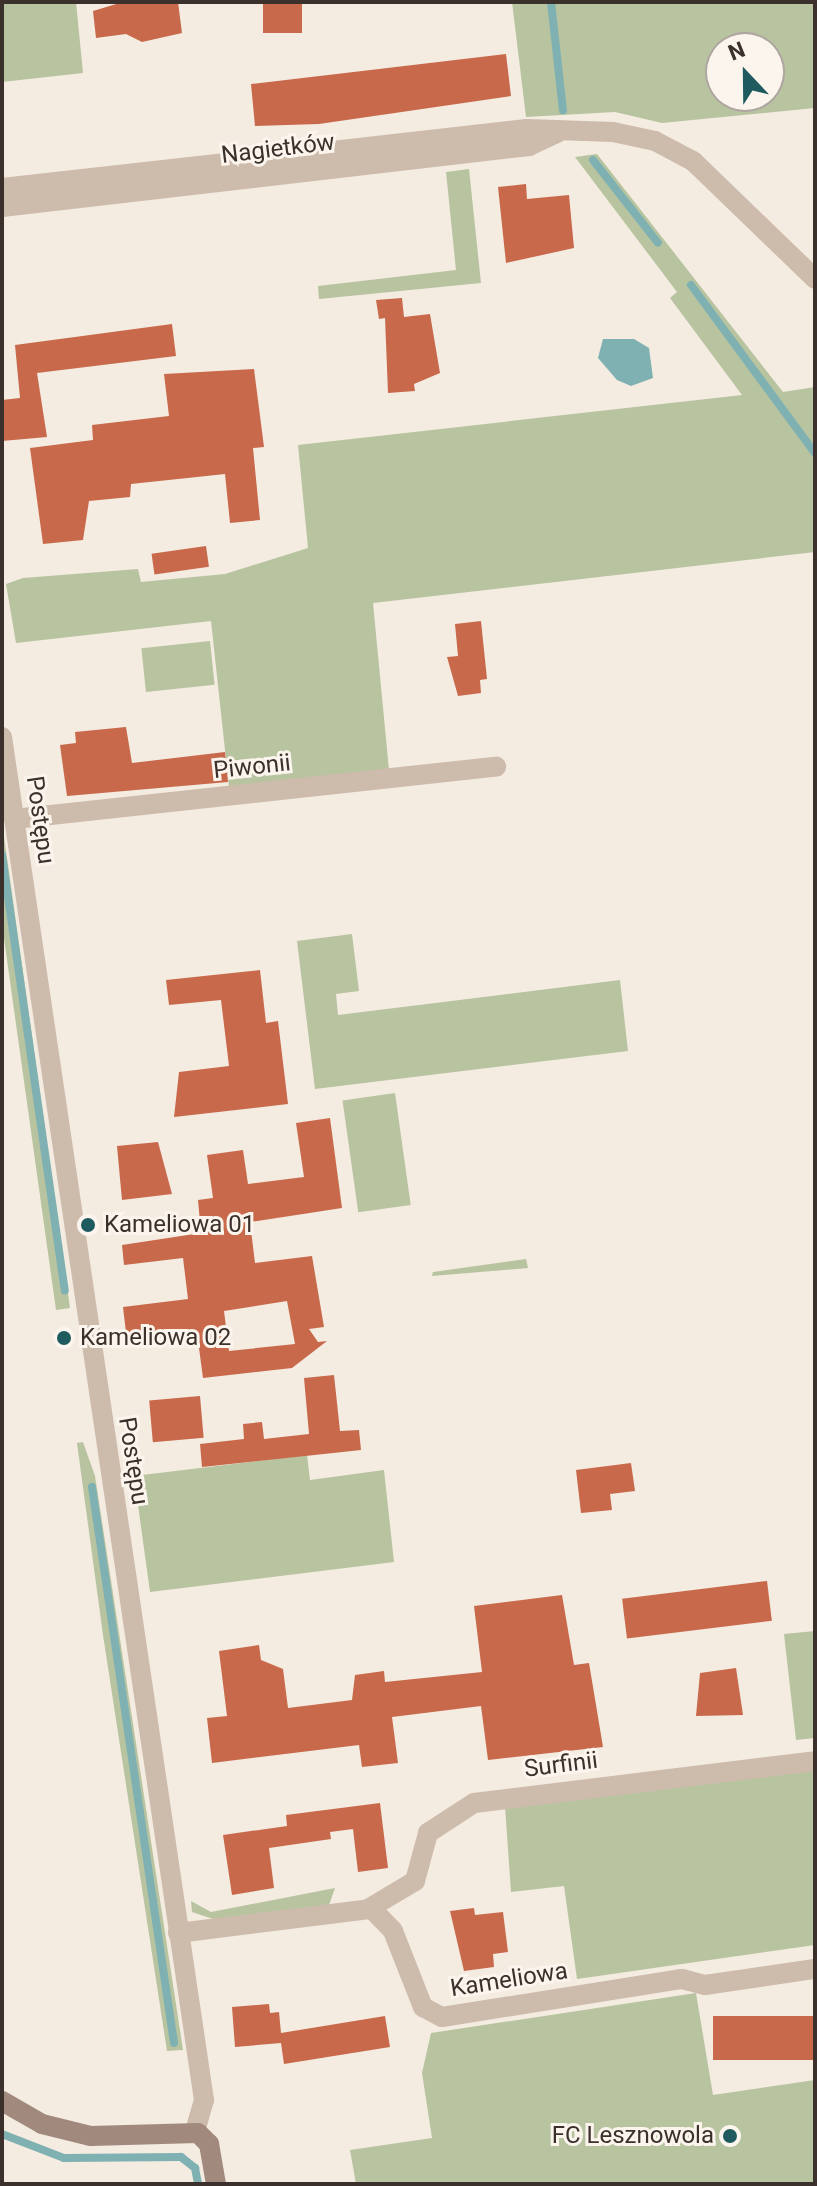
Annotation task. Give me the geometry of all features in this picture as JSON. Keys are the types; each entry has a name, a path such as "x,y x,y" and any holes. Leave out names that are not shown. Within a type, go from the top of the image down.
{"street":[{"name":"Nagietków","path":"2,188 527,129 557,133 613,132 673,149 718,181 815,279"},
{"name":"Nagietków","path":"2,207 529,146 557,133"},
{"name":"Postępu","path":"2,737 204,2107 195,2132"},
{"name":"Piwonii","path":"14,819 496,767"},
{"name":"Surfinii","path":"368,1909 415,1881 428,1833 474,1803 815,1761"},
{"path":"178,1933 368,1909"},
{"name":"Kameliowa","path":"368,1909 393,1931 423,2007 442,2017 682,1979 705,1985 815,1969"},
{"path":"2,2101 42,2124 91,2136 195,2132 209,2144 216,2184"}],"green space":[{"path":"2,2 76,2 83,73 2,82"},
{"path":"512,2 815,2 815,108 785,111 785,32 705,32 705,112 774,112 662,123 615,112 526,117"},
{"path":"597,154 783,392 815,387 815,552 373,603 389,770 229,787 211,621 16,643 6,584 23,578 138,569 141,582 225,574 308,548 298,445 742,395 670,298 677,292 575,157"},
{"path":"469,169 481,283 319,299 318,286 456,270 446,172"},
{"path":"210,641 215,685 146,692 141,648"},
{"path":"2,822 70,1308 56,1310 2,924"},
{"path":"352,934 359,991 336,994 338,1015 620,980 628,1051 315,1089 297,941"},
{"path":"395,1093 411,1205 358,1212 343,1100"},
{"path":"526,1259 528,1268 432,1276 433,1272"},
{"path":"83,1442 95,1476 183,2050 167,2051 103,1635 77,1443"},
{"path":"307,1455 310,1480 384,1470 394,1562 150,1592 134,1476"},
{"path":"815,1631 815,1738 796,1740 784,1634"},
{"path":"815,1768 815,1945 577,1979 564,1886 511,1892 505,1806"},
{"path":"335,1888 329,1905 213,1919 192,1912 191,1901 211,1912"},
{"path":"696,1993 713,2095 815,2080 815,2184 356,2184 350,2150 432,2138 422,2073 431,2033"}],"water":[{"path":"603,339 634,339 649,348 653,378 631,386 617,380 598,358"}],"building":[{"path":"123,2 178,2 182,33 142,42 126,34 96,38 93,11"},
{"path":"263,2 302,2 302,33 263,33"},
{"path":"506,54 511,96 319,124 255,126 251,84"},
{"path":"526,184 527,199 569,195 574,248 506,263 498,187"},
{"path":"402,298 404,317 430,314 440,373 414,384 415,391 388,393 385,318 379,319 376,300"},
{"path":"172,324 176,356 37,373 47,437 2,441 2,400 20,398 15,345"},
{"path":"254,369 264,447 253,448 260,520 230,523 225,474 131,484 130,497 89,501 83,540 43,544 30,448 93,440 92,425 169,416 164,374"},
{"path":"206,546 209,567 154,574 152,554"},
{"path":"481,621 487,679 480,680 481,693 458,696 447,657 458,656 455,624"},
{"path":"126,727 132,763 225,752 228,782 67,796 60,745 76,743 75,732"},
{"path":"260,970 266,1023 278,1021 288,1104 174,1117 179,1072 229,1066 221,1000 169,1005 166,980"},
{"path":"330,1118 342,1208 250,1222 255,1263 312,1256 324,1327 309,1329 318,1342 327,1341 292,1368 203,1378 197,1333 127,1341 123,1307 188,1299 183,1258 124,1265 122,1245 201,1233 198,1200 213,1198 207,1155 243,1150 248,1184 304,1177 296,1123","holes":["287,1301 295,1344 229,1351 224,1311"]},
{"path":"158,1142 172,1194 122,1200 117,1146"},
{"path":"334,1375 340,1431 359,1430 361,1450 202,1467 200,1444 244,1439 243,1424 262,1422 264,1439 309,1434 304,1378"},
{"path":"200,1396 204,1438 153,1442 149,1400"},
{"path":"631,1463 635,1491 610,1494 612,1510 581,1513 576,1470"},
{"path":"767,1581 772,1621 627,1638 622,1599"},
{"path":"562,1595 574,1665 589,1663 603,1747 488,1760 481,1706 392,1717 398,1763 362,1767 359,1745 212,1763 207,1718 227,1716 219,1651 259,1645 261,1660 283,1669 288,1708 352,1700 355,1675 384,1671 385,1682 482,1672 474,1606"},
{"path":"736,1668 743,1715 696,1716 700,1673"},
{"path":"380,1803 388,1868 358,1872 353,1829 330,1832 331,1839 269,1848 274,1888 232,1895 223,1835 287,1826 286,1815"},
{"path":"474,1908 475,1915 503,1912 508,1952 493,1954 494,1967 464,1971 450,1911"},
{"path":"269,2004 270,2013 279,2012 281,2033 385,2016 390,2047 284,2064 281,2043 235,2047 232,2007"},
{"path":"713,2016 815,2016 815,2060 713,2060"}],"waterway":[{"path":"551,2 563,110"},
{"path":"593,160 658,243"},
{"path":"691,285 815,453"},
{"path":"2,855 65,1290"},
{"path":"92,1487 174,2043"},
{"path":"2,2134 64,2158 181,2157 195,2168 198,2184"}],"place":[{"name":"Kameliowa 01","path":"88,1225"},
{"name":"Kameliowa 02","path":"64,1338"},
{"name":"FC Lesznowola","path":"730,2136"}]}
